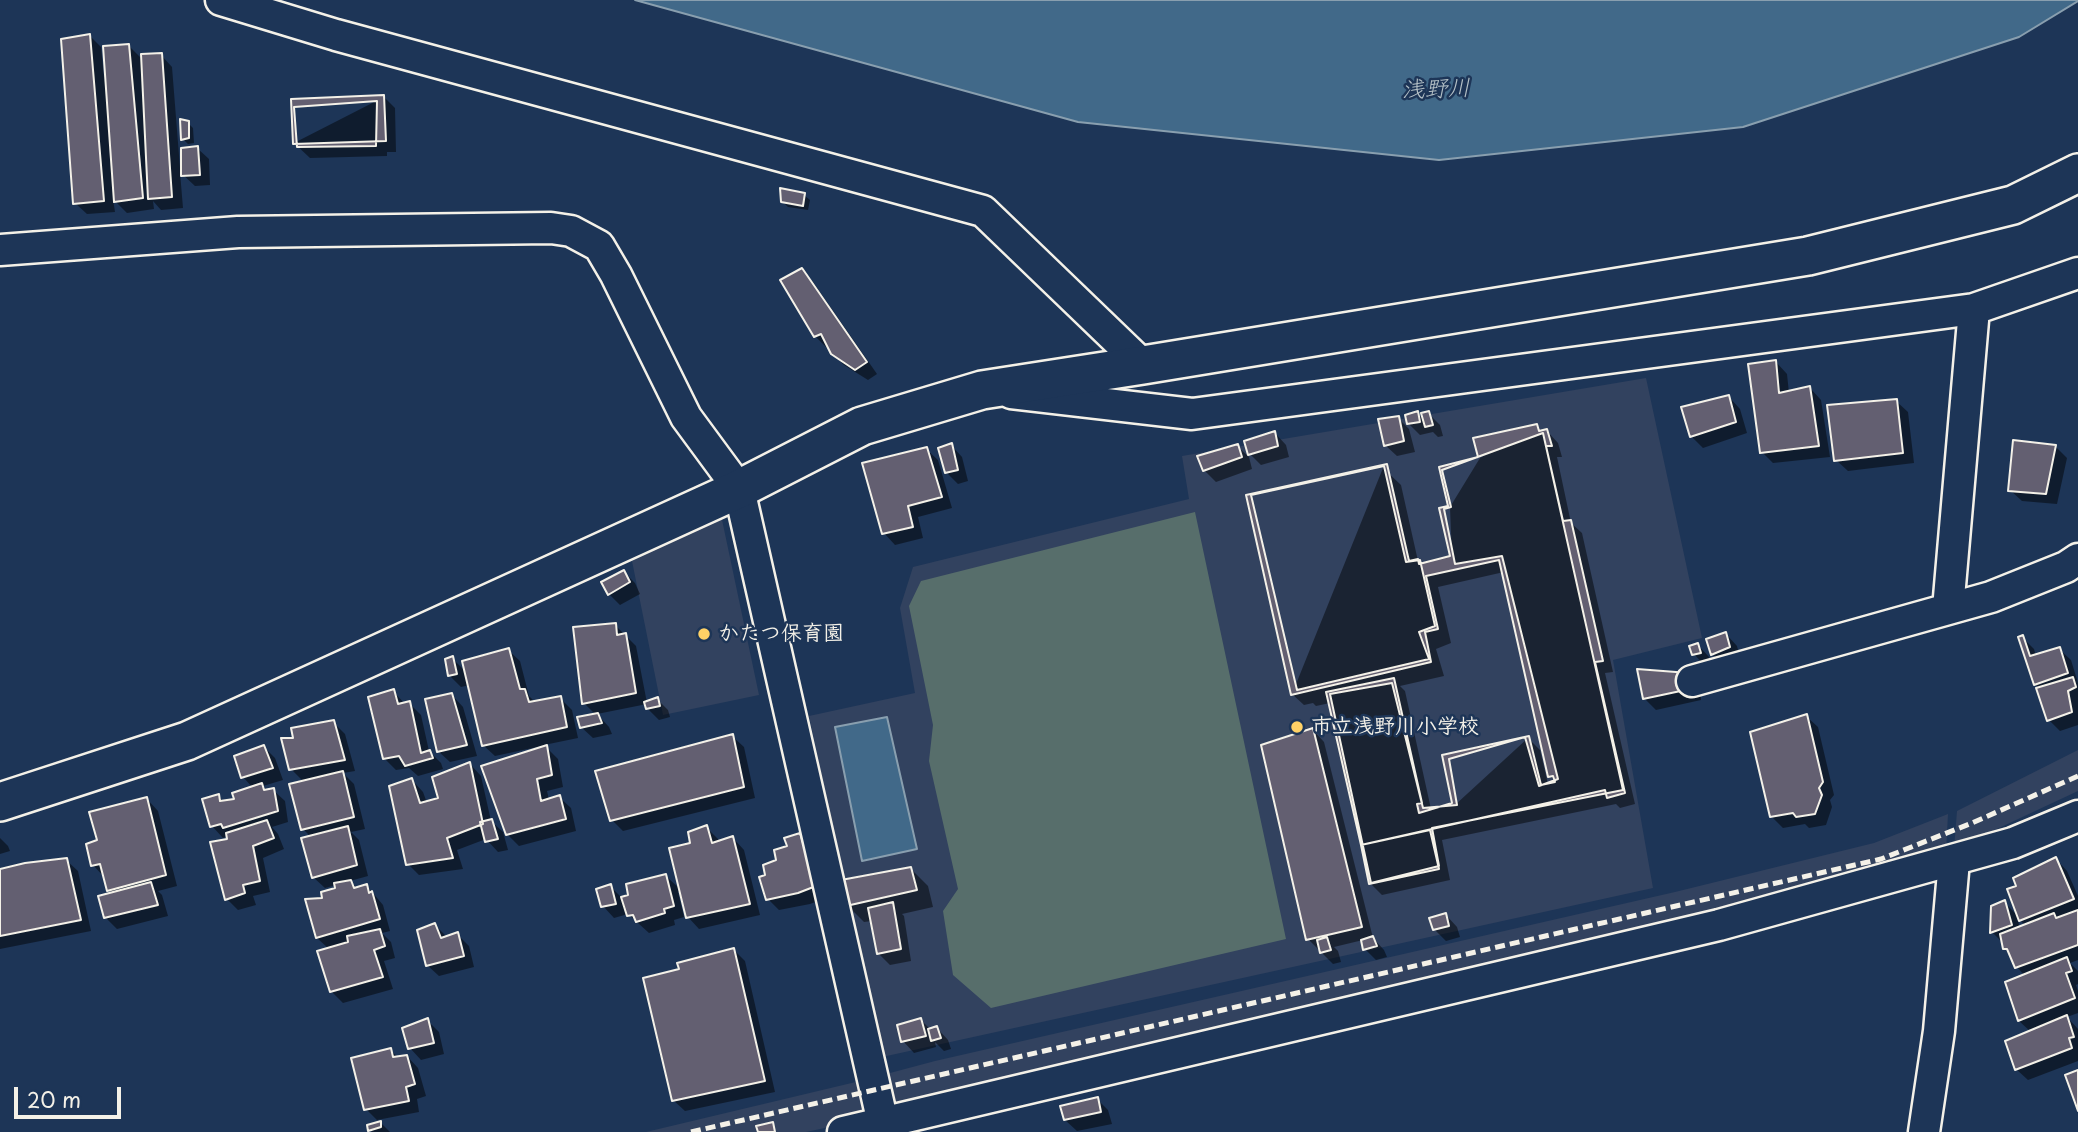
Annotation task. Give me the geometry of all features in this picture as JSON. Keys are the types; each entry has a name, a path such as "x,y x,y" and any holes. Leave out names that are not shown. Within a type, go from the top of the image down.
{"street":[{"path":"221,0 336,35 982,211 1143,365"},
{"path":"0,802 187,741 738,489 862,426 982,390 1808,256 2012,205 2078,173"},
{"path":"0,250 238,232 551,228 571,231 599,246 686,417 738,489 884,1128"},
{"path":"982,390 1192,414 1974,309 2078,273"},
{"path":"1948,609 1974,309"},
{"path":"1692,681 1991,597 2066,567 2078,559"},
{"path":"843,1132 884,1128 1719,925 2013,844 2078,816"},
{"path":"1924,1132 1939,1031 1954,861"}],"shaded area":[{"path":"1646,378 1702,638 1613,660 1653,888 882,1057 809,716 915,693 900,608 913,567 1189,499 1182,456"},
{"path":"721,515 759,695 663,715 632,561"},
{"path":"2078,750 2078,791 1954,849 1957,811"},
{"path":"1948,814 1946,852 1921,861 867,1119 806,1132 646,1132 935,1061 1675,892 1874,843"}],"green space":[{"path":"1195,512 1286,939 991,1008 953,975 943,911 958,889 929,761 933,725 909,606 921,581"}],"water":[{"name":"浅野川","path":"635,0 2078,1 2019,37 1743,127 1439,160 1078,122"},
{"path":"887,717 917,849 862,861 835,727"}],"building":[{"path":"90,34 104,201 73,204 61,39"},
{"path":"129,44 143,198 114,202 103,46"},
{"path":"162,53 172,197 148,199 141,54"},
{"path":"384,95 386,141 293,144 291,99"},
{"path":"377,101 376,146 297,147 294,107"},
{"path":"180,119 189,121 189,138 181,140"},
{"path":"198,146 200,175 181,176 181,148"},
{"path":"780,188 805,193 803,206 781,202"},
{"path":"802,268 867,362 855,370 831,354 821,334 814,337 780,280"},
{"path":"1776,360 1779,393 1810,386 1819,446 1760,453 1748,364"},
{"path":"1729,395 1736,422 1690,437 1681,407"},
{"path":"1897,399 1903,453 1834,461 1827,405"},
{"path":"1418,411 1420,422 1407,424 1405,415"},
{"path":"1429,411 1433,425 1425,427 1421,413"},
{"path":"1399,416 1404,441 1384,446 1378,419"},
{"path":"1537,424 1539,431 1547,429 1552,446 1546,446 1563,521 1571,520 1603,661 1595,662 1625,793 1607,798 1605,790 1361,845 1326,692 1394,678 1422,803 1417,804 1419,813 1452,803 1442,755 1529,736 1541,785 1555,782 1553,776 1548,777 1499,560 1426,576 1438,629 1425,632 1431,662 1291,695 1246,495 1387,464 1409,561 1418,559 1419,564 1450,556 1439,508 1448,506 1439,467 1478,457 1473,438"},
{"path":"1275,431 1278,446 1248,455 1244,441"},
{"path":"1543,433 1623,790 1432,828 1439,866 1371,883 1330,694 1392,683 1423,808 1457,805 1449,759 1525,737 1539,786 1558,779 1502,556 1455,564 1444,509 1451,507 1442,470"},
{"path":"2013,440 2056,445 2046,494 2008,491"},
{"path":"952,443 958,470 945,473 938,448"},
{"path":"1238,444 1242,457 1203,471 1197,456"},
{"path":"927,447 942,497 908,506 913,527 882,534 862,463"},
{"path":"1384,466 1406,562 1420,560 1435,626 1419,632 1429,659 1297,690 1251,495"},
{"path":"624,570 630,582 608,595 601,582"},
{"path":"616,623 617,635 626,633 636,693 582,704 573,627"},
{"path":"1726,632 1730,647 1711,655 1706,639"},
{"path":"2023,635 2030,656 2060,647 2068,673 2034,685 2018,637"},
{"path":"1698,643 1701,653 1692,655 1689,646"},
{"path":"509,648 520,689 525,689 529,702 561,696 567,727 482,746 462,661"},
{"path":"453,656 457,674 448,676 445,659"},
{"path":"1637,669 1689,673 1690,689 1643,699"},
{"path":"2073,677 2076,687 2068,691 2072,712 2047,721 2036,688"},
{"path":"394,689 398,704 410,701 421,753 430,750 433,758 405,766 399,756 383,759 368,697"},
{"path":"452,693 467,745 437,752 425,699"},
{"path":"658,697 660,706 646,709 644,702"},
{"path":"598,713 602,723 580,728 577,717"},
{"path":"1807,714 1823,782 1819,788 1822,795 1815,814 1796,817 1793,813 1770,817 1750,732"},
{"path":"334,720 345,760 289,770 281,738 293,738 291,728"},
{"path":"1313,728 1362,927 1306,940 1261,745"},
{"path":"733,734 744,787 610,821 595,771"},
{"path":"264,745 273,768 241,778 234,756"},
{"path":"547,745 552,775 537,779 541,801 560,795 566,819 506,835 481,766"},
{"path":"470,762 483,824 447,838 453,858 406,865 389,786 412,778 420,803 438,798 432,777"},
{"path":"343,771 354,817 301,830 289,784"},
{"path":"262,783 264,790 274,788 278,811 223,828 221,824 210,827 202,799 219,794 220,801 234,799 232,793"},
{"path":"147,797 166,875 107,891 100,864 91,866 86,844 97,840 89,812"},
{"path":"492,819 498,839 485,842 480,822"},
{"path":"267,820 274,838 253,846 260,881 243,885 245,893 225,900 210,842 227,839 226,833"},
{"path":"707,825 712,843 733,836 750,904 686,918 669,848 690,843 688,832"},
{"path":"348,826 357,865 312,878 301,838"},
{"path":"1430,830 1439,869 1369,884 1361,845"},
{"path":"800,833 816,886 766,900 759,877 765,875 763,865 776,860 774,850 787,846 784,838"},
{"path":"2056,857 2074,899 2019,921 2007,889 2016,886 2013,878"},
{"path":"67,858 81,920 0,936 0,869"},
{"path":"911,867 917,890 846,906 841,880"},
{"path":"666,874 674,906 664,909 665,913 636,922 633,915 627,916 621,897 628,895 626,884"},
{"path":"351,880 354,888 367,884 369,893 372,891 380,919 316,938 305,899 322,898 321,892 335,888 334,883"},
{"path":"151,882 158,905 104,918 98,896"},
{"path":"611,884 616,904 601,907 596,889"},
{"path":"2005,900 2012,925 1990,933 1991,906"},
{"path":"893,902 901,949 877,954 868,908"},
{"path":"2078,910 2078,945 2015,968 2007,949 2003,949 2000,934 2054,913 2056,918"},
{"path":"1446,913 1449,926 1433,930 1429,918"},
{"path":"435,923 441,938 458,932 464,956 426,966 417,930"},
{"path":"380,929 385,946 374,950 383,977 330,992 317,951 348,942 347,936"},
{"path":"1373,936 1377,946 1363,950 1361,940"},
{"path":"1327,937 1331,950 1320,953 1317,940"},
{"path":"734,948 765,1081 672,1101 643,978 679,969 677,963"},
{"path":"2067,957 2072,971 2066,973 2075,998 2018,1021 2005,982"},
{"path":"2067,1015 2074,1037 2069,1038 2072,1048 2015,1070 2005,1041"},
{"path":"428,1018 434,1043 408,1049 402,1028"},
{"path":"921,1018 926,1036 901,1042 897,1025"},
{"path":"937,1026 941,1038 931,1041 928,1029"},
{"path":"391,1048 393,1057 407,1055 415,1084 406,1087 409,1101 364,1110 351,1058"},
{"path":"2078,1070 2078,1111 2065,1075"},
{"path":"1098,1097 1101,1112 1064,1120 1060,1106"},
{"path":"381,1121 381,1127 368,1131 367,1125"},
{"path":"773,1122 775,1132 758,1132 756,1126"}],"railway":[{"path":"691,1132 1881,859 1972,823 2078,776"}],"place":[{"name":"かたつ保育園","path":"704,634"},
{"name":"市立浅野川小学校","path":"1297,727"}]}
